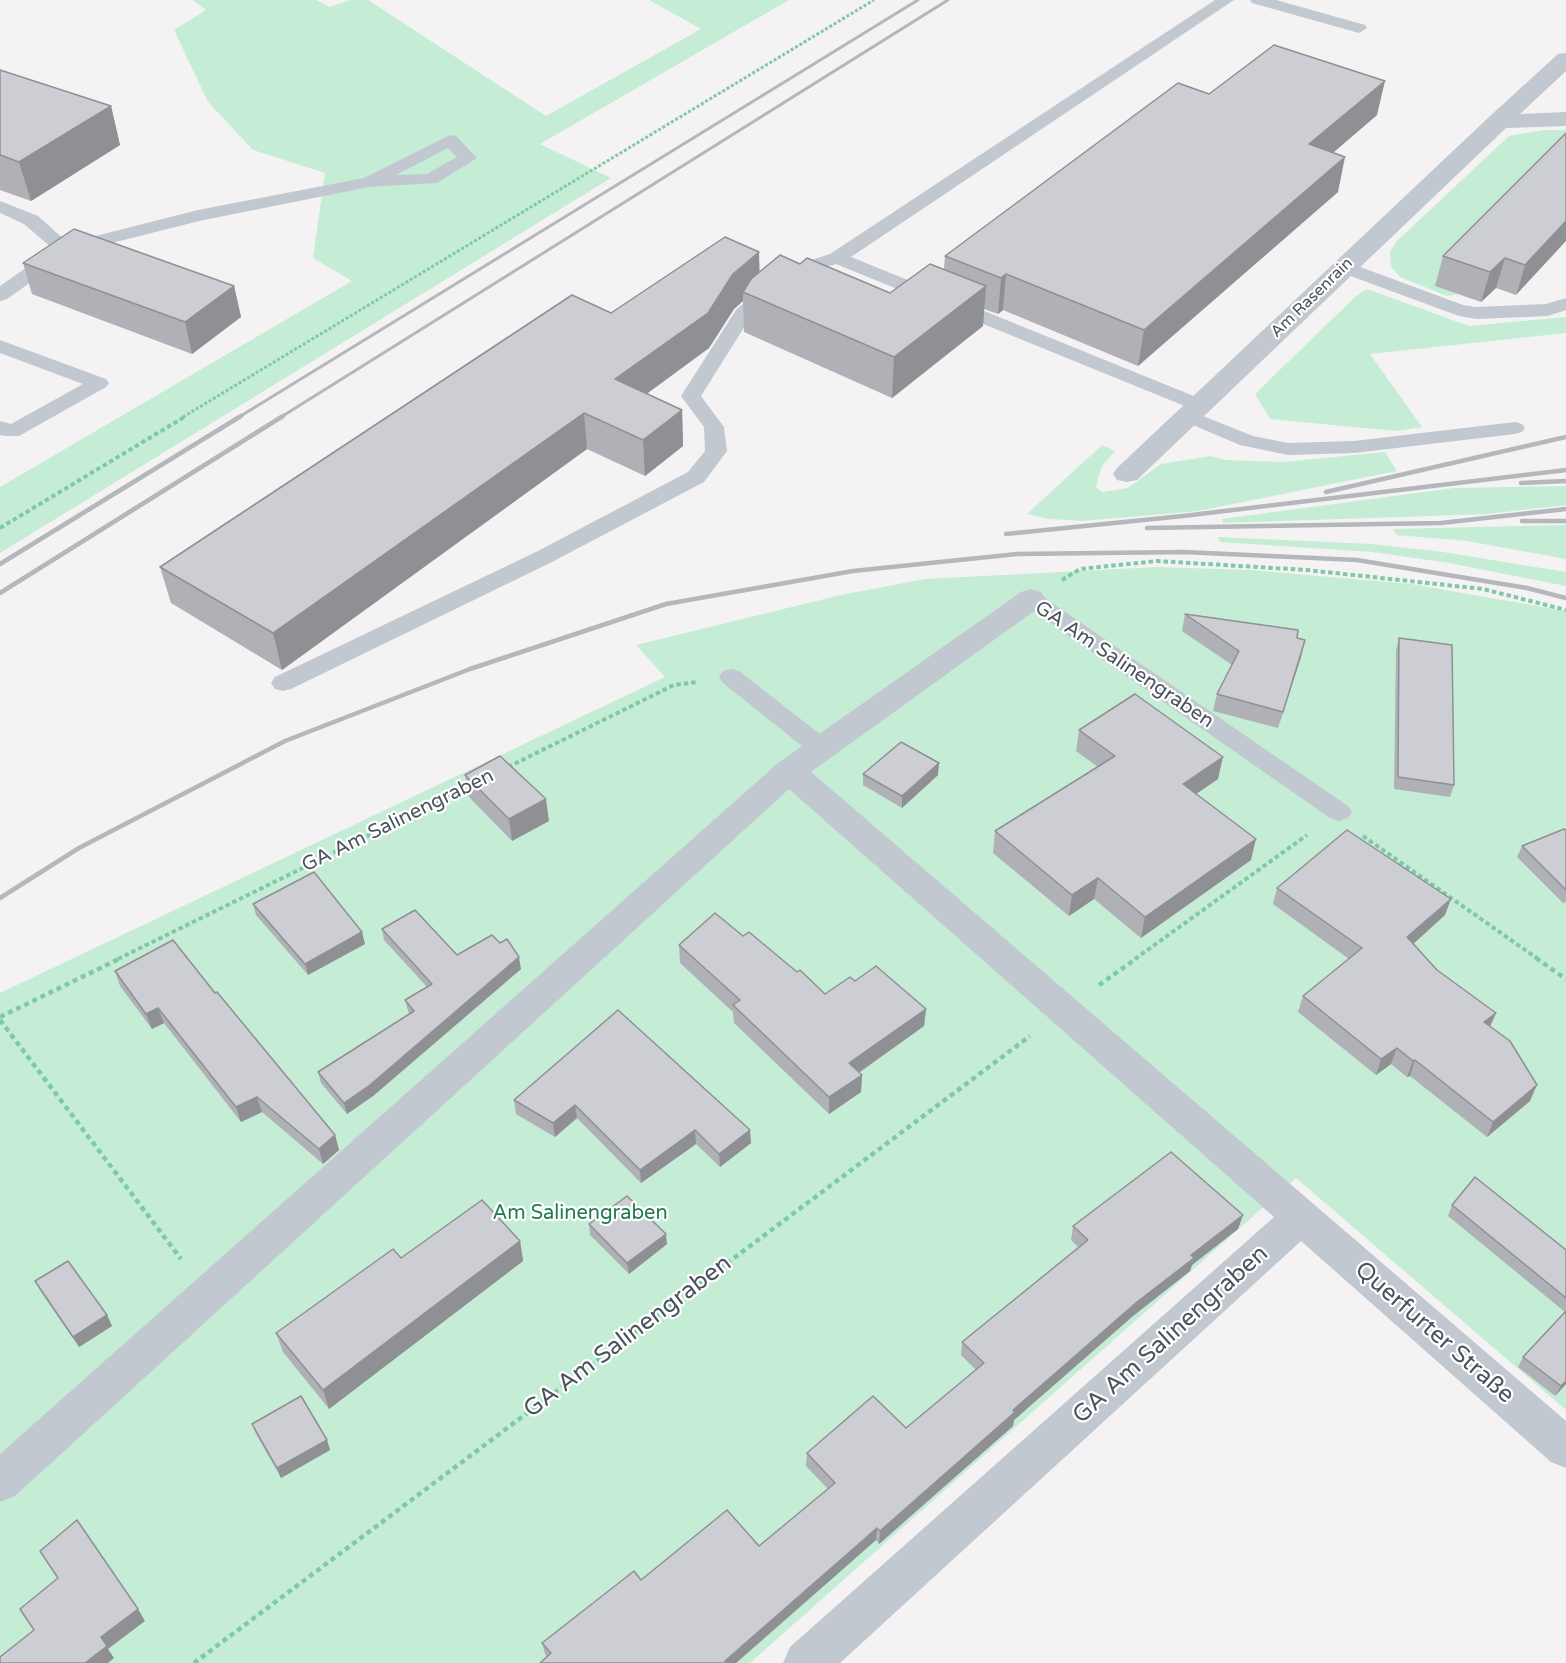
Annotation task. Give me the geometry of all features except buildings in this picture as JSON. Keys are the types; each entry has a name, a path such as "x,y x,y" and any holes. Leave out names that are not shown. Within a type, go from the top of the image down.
{"street":[{"name":"Am Rasenrain","path":"1127,474 1566,58"},
{"path":"1497,122 1566,119"},
{"name":"GA Am Salinengraben","path":"0,1482 207,1293 789,771 1031,599"},
{"path":"789,771 1301,1217"},
{"name":"GA Am Salinengraben","path":"806,1663 1301,1217"},
{"name":"Querfurter Straße","path":"1301,1217 1566,1448"}],"lane":[{"path":"283,683 544,557 696,477 716,451 714,427 691,396 743,314 790,273 837,258 1226,0"},
{"path":"1258,0 1359,28"},
{"path":"0,295 65,250 198,216 369,182"},
{"path":"0,206 31,220 65,250"},
{"path":"837,258 1193,410 1247,441 1288,449 1353,447 1515,428"},
{"path":"1344,267 1459,310 1476,314 1548,310 1566,304"},
{"path":"0,346 99,384 4,432"},
{"name":"GA Am Salinengraben","path":"1031,599 1339,812"},
{"path":"731,677 821,748"}],"path":[{"path":"0,528 874,0"},
{"path":"1031,599 1080,569 1157,561 1307,570 1483,589 1566,610"},
{"name":"GA Am Salinengraben","path":"503,769 674,685 731,677"},
{"name":"GA Am Salinengraben","path":"207,1293 0,1018 471,785"},
{"path":"1339,812 1361,835 1566,979"},
{"name":"GA Am Salinengraben","path":"194,1663 1062,1011 1339,812"}],"green space":[{"path":"193,0 316,0 330,7 350,0 368,0 546,116 701,29 649,0 789,0 540,144 611,178 0,553 0,487 352,281 313,258 325,173 253,150 208,102 174,30 206,10"},
{"path":"1544,130 1566,130 1566,154 1459,294 1447,296 1400,277 1391,266 1390,252 1397,241 1509,136"},
{"path":"1367,289 1469,326 1566,317 1566,333 1370,354 1422,427 1396,431 1270,419 1255,394 1356,296"},
{"path":"1102,445 1115,451 1102,466 1099,475 1096,487 1102,492 1128,488 1161,464 1211,456 1226,460 1283,462 1385,452 1397,471 1198,511 1083,521 1050,519 1027,514"},
{"path":"1566,486 1566,505 1487,514 1223,523 1222,519 1454,488"},
{"path":"1566,525 1566,559 1467,541 1397,535 1393,529"},
{"path":"1218,537 1372,544 1443,552 1566,572 1566,586 1449,563 1373,552 1220,542"},
{"name":"Am Salinengraben","path":"1157,567 1251,570 1411,584 1566,611 1566,1410 1296,1178 750,1663 0,1663 0,993 665,677 636,645 841,595 925,579"}],"railway":[{"path":"239,417 918,0"},
{"path":"281,417 948,0"},
{"path":"0,564 241,416"},
{"path":"0,593 283,416"},
{"path":"1326,492 1566,437"},
{"path":"1006,534 1183,516 1566,470"},
{"path":"1521,483 1566,481"},
{"path":"1147,528 1441,523 1566,509"},
{"path":"1522,521 1566,521"},
{"path":"0,898 79,848 285,741 470,669 666,604 853,571 1017,554 1184,552 1357,560 1527,588 1566,598"}]}
